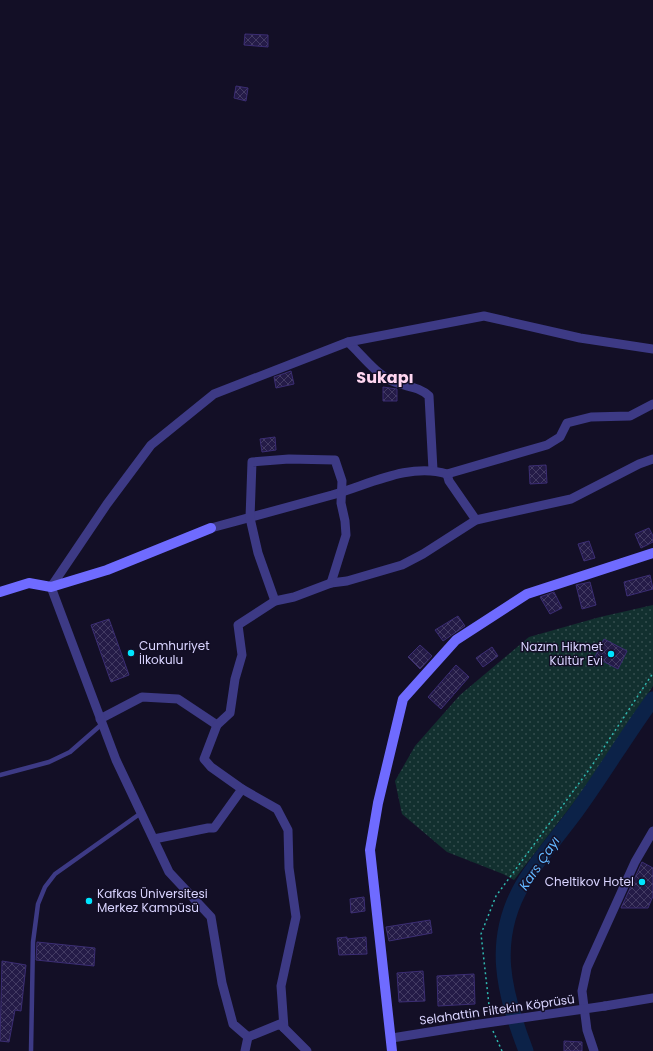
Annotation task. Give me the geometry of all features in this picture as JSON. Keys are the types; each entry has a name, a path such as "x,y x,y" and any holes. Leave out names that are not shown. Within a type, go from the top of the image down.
{"street":[{"path":"51,587 107,504 151,445 214,394 348,342 484,316 580,338 653,349"},
{"path":"348,342 381,374 393,381 423,390 429,396 433,470"},
{"path":"0,592 29,583 51,587 107,570 211,528 401,474 433,470 447,474 547,445 560,437 568,423 591,417 630,416 653,404"},
{"path":"275,601 258,553 250,518 252,462 289,459 335,460 342,481 341,503 346,535 331,583"},
{"path":"284,1028 281,986 296,917 290,868 288,830 277,808 242,789 204,759 216,725 230,713 235,679 242,655 238,625 275,601 294,597 331,583 347,581 402,565 423,554 476,520 571,499 639,464 653,459"},
{"path":"447,474 449,481 476,520"},
{"path":"392,1051 392,1038 370,850 378,803 403,699 456,640 527,594 653,553"},
{"path":"51,587 116,760 169,872 210,917 222,983 233,1024 248,1037"},
{"path":"101,721 142,696 178,699 216,725"},
{"path":"154,839 214,828 242,789"},
{"path":"594,1051 587,1030 582,991 587,968 635,862 653,831"},
{"name":"Selahattin Filtekin Köprüsü","path":"392,1038 653,998"},
{"path":"248,1037 280,1024 307,1051"},
{"path":"245,1051 248,1037"}],"lane":[{"path":"0,775 49,762 70,752 101,721"},
{"path":"31,1051 32,942 38,904 45,887 55,874 141,813"}],"path":[{"path":"490,1018 481,934 496,896 591,767 653,673"},
{"path":"491,1026 502,1051"}],"green space":[{"path":"653,605 653,686 595,775 514,880 503,874 447,852 402,814 395,781 415,746 460,695 529,637 600,617"}],"building":[{"path":"245,34 268,35 268,47 244,45"},
{"path":"236,86 248,88 246,101 234,98"},
{"path":"291,371 294,384 276,388 274,377"},
{"path":"383,387 397,389 397,401 383,401"},
{"path":"275,437 276,450 262,452 260,439"},
{"path":"546,465 547,483 530,484 529,466"},
{"path":"649,528 653,536 653,542 641,548 635,534"},
{"path":"589,541 595,558 584,561 578,544"},
{"path":"650,575 653,589 627,596 624,582"},
{"path":"590,582 596,605 582,609 576,585"},
{"path":"554,592 562,608 550,614 540,597"},
{"path":"458,616 465,626 443,641 435,630"},
{"path":"109,619 129,675 111,682 91,625"},
{"name":"Nazım Hikmet Kültür Evi","path":"604,639 627,651 618,669 595,657"},
{"path":"420,645 432,656 420,669 408,657"},
{"path":"492,647 498,656 483,667 476,658"},
{"path":"456,665 469,677 441,709 428,697"},
{"name":"Cheltikov Hotel","path":"642,862 653,868 653,896 648,908 621,908"},
{"path":"364,897 365,911 351,913 350,899"},
{"path":"430,920 432,933 389,941 386,927"},
{"path":"347,937 347,939 366,937 367,954 339,955 337,938"},
{"path":"37,942 95,948 94,966 36,960"},
{"path":"2,961 26,965 21,1011 15,1010 9,1042 0,1041"},
{"path":"423,971 425,1001 399,1002 397,973"},
{"path":"474,974 475,1004 438,1006 437,976"},
{"path":"564,1041 582,1042 582,1051 564,1051"}],"waterway":[{"name":"Kars Çayı","path":"526,1051 511,1008 506,987 504,966 503,946 506,925 513,904 530,873 570,821 653,699"}],"place":[{"name":"Cumhuriyet İlkokulu","path":"131,653"},
{"name":"Nazım Hikmet Kültür Evi","path":"611,654"},
{"name":"Cheltikov Hotel","path":"642,882"},
{"name":"Kafkas Üniversitesi Merkez Kampüsü","path":"89,901"}],"district":[{"name":"Sukapı","path":"385,377"}]}
